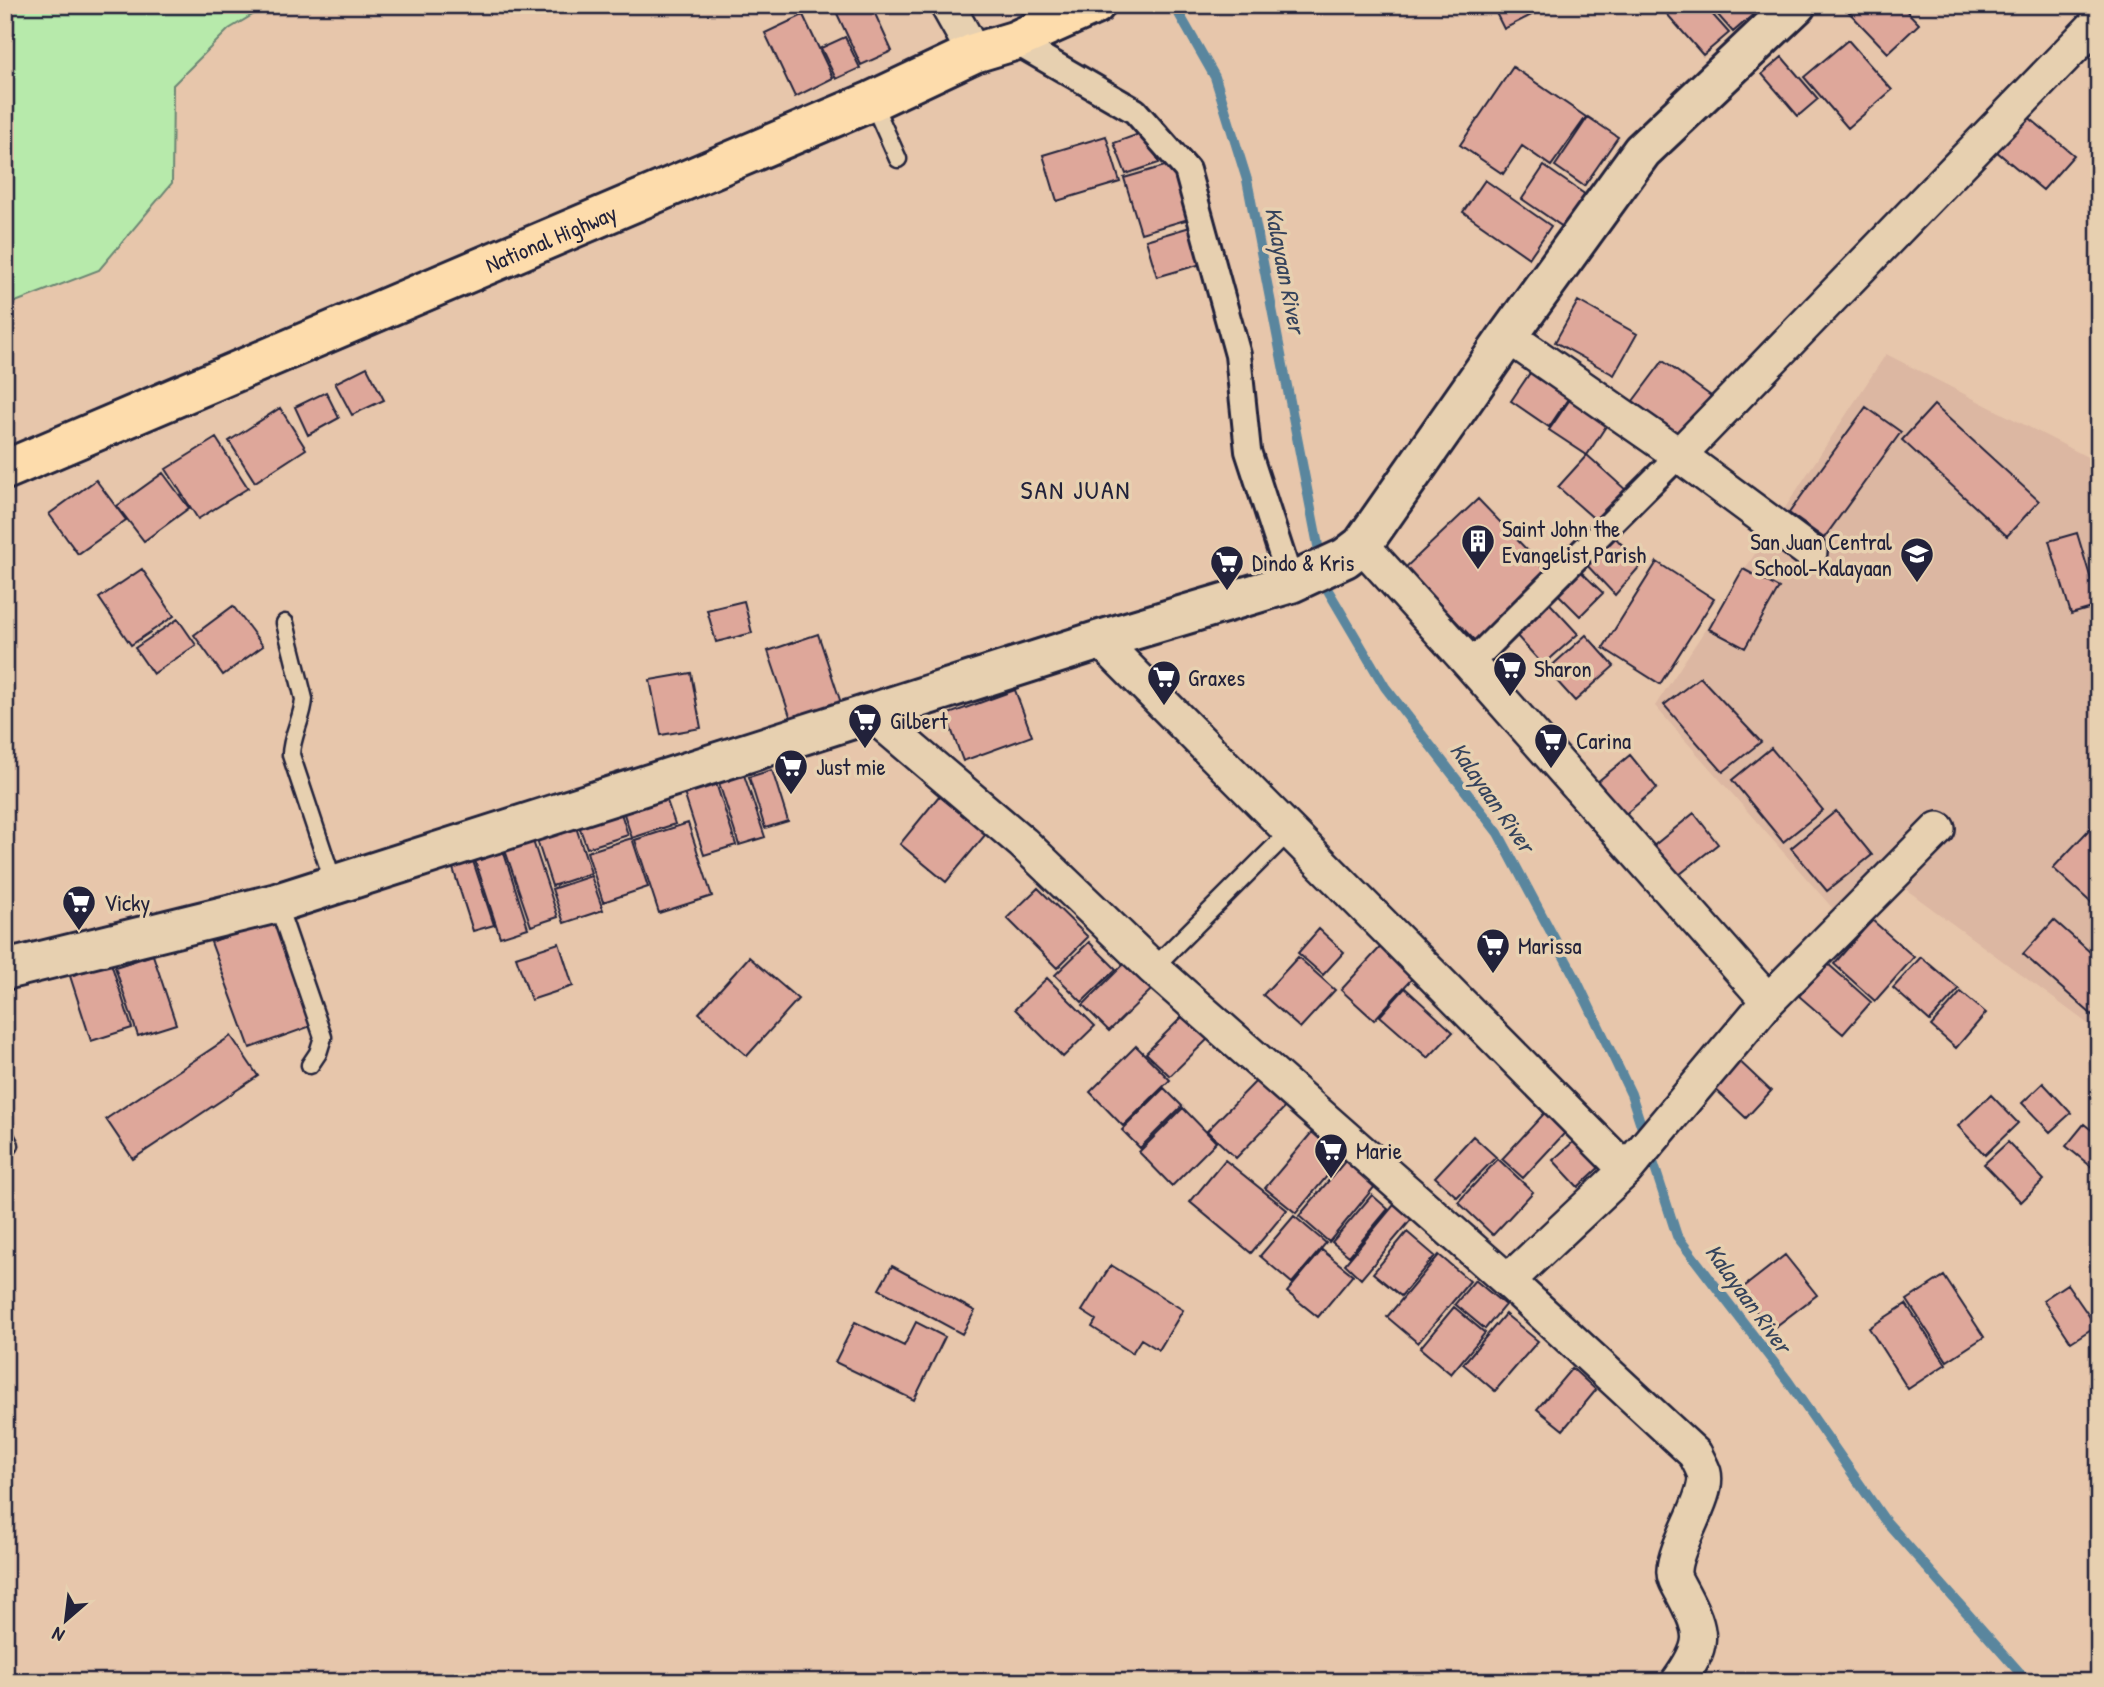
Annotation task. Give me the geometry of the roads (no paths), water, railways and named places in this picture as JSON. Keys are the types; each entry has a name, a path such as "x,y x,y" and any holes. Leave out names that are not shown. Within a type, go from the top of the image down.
{"main road":[{"name":"National Highway","path":"5,470 872,101 974,53 1014,41 1095,5"}],"street":[{"path":"947,5 974,53"},
{"path":"5,970 277,903 1100,640 1296,581 1353,552 1642,151 1796,5"},
{"path":"1470,663 1679,455 2099,21"},
{"path":"1014,41 1135,111 1188,170 1238,355 1248,451 1296,581"},
{"path":"1508,336 1679,455 1810,552"},
{"path":"1353,552 1470,663 1768,1001"},
{"path":"1100,640 1291,830 1636,1158"},
{"path":"870,713 1023,843 1153,968 1508,1281 1695,1454 1705,1475 1700,1498 1675,1560 1673,1574 1697,1621 1699,1634 1696,1650 1678,1682"},
{"path":"1508,1281 1636,1158 1768,1001 1938,829"}],"lane":[{"path":"872,101 898,159"},
{"path":"285,623 304,699 304,712 291,755 334,884"},
{"path":"1153,968 1291,830"},
{"path":"277,903 323,1037 318,1053 310,1065"}],"waterway":[{"name":"Kalayaan River","path":"1174,5 1215,77 1247,180 1321,561"},
{"name":"Kalayaan River","path":"1324,576 1326,587 1385,687 1498,833 1576,979 1631,1094 1677,1236 1788,1381 1884,1519 2028,1682"}],"place":[{"name":"Saint John the Evangelist Parish","path":"1478,571"},
{"name":"San Juan Central School-Kalayaan","path":"1917,584"},
{"name":"Dindo & Kris","path":"1227,592"},
{"name":"Sharon","path":"1510,698"},
{"name":"Graxes","path":"1164,707"},
{"name":"Gilbert","path":"865,750"},
{"name":"Carina","path":"1551,770"},
{"name":"Just mie","path":"791,796"},
{"name":"Vicky","path":"79,932"},
{"name":"Marissa","path":"1493,975"},
{"name":"Marie","path":"1331,1180"}],"district":[{"name":"SAN JUAN","path":"1076,489"}]}
